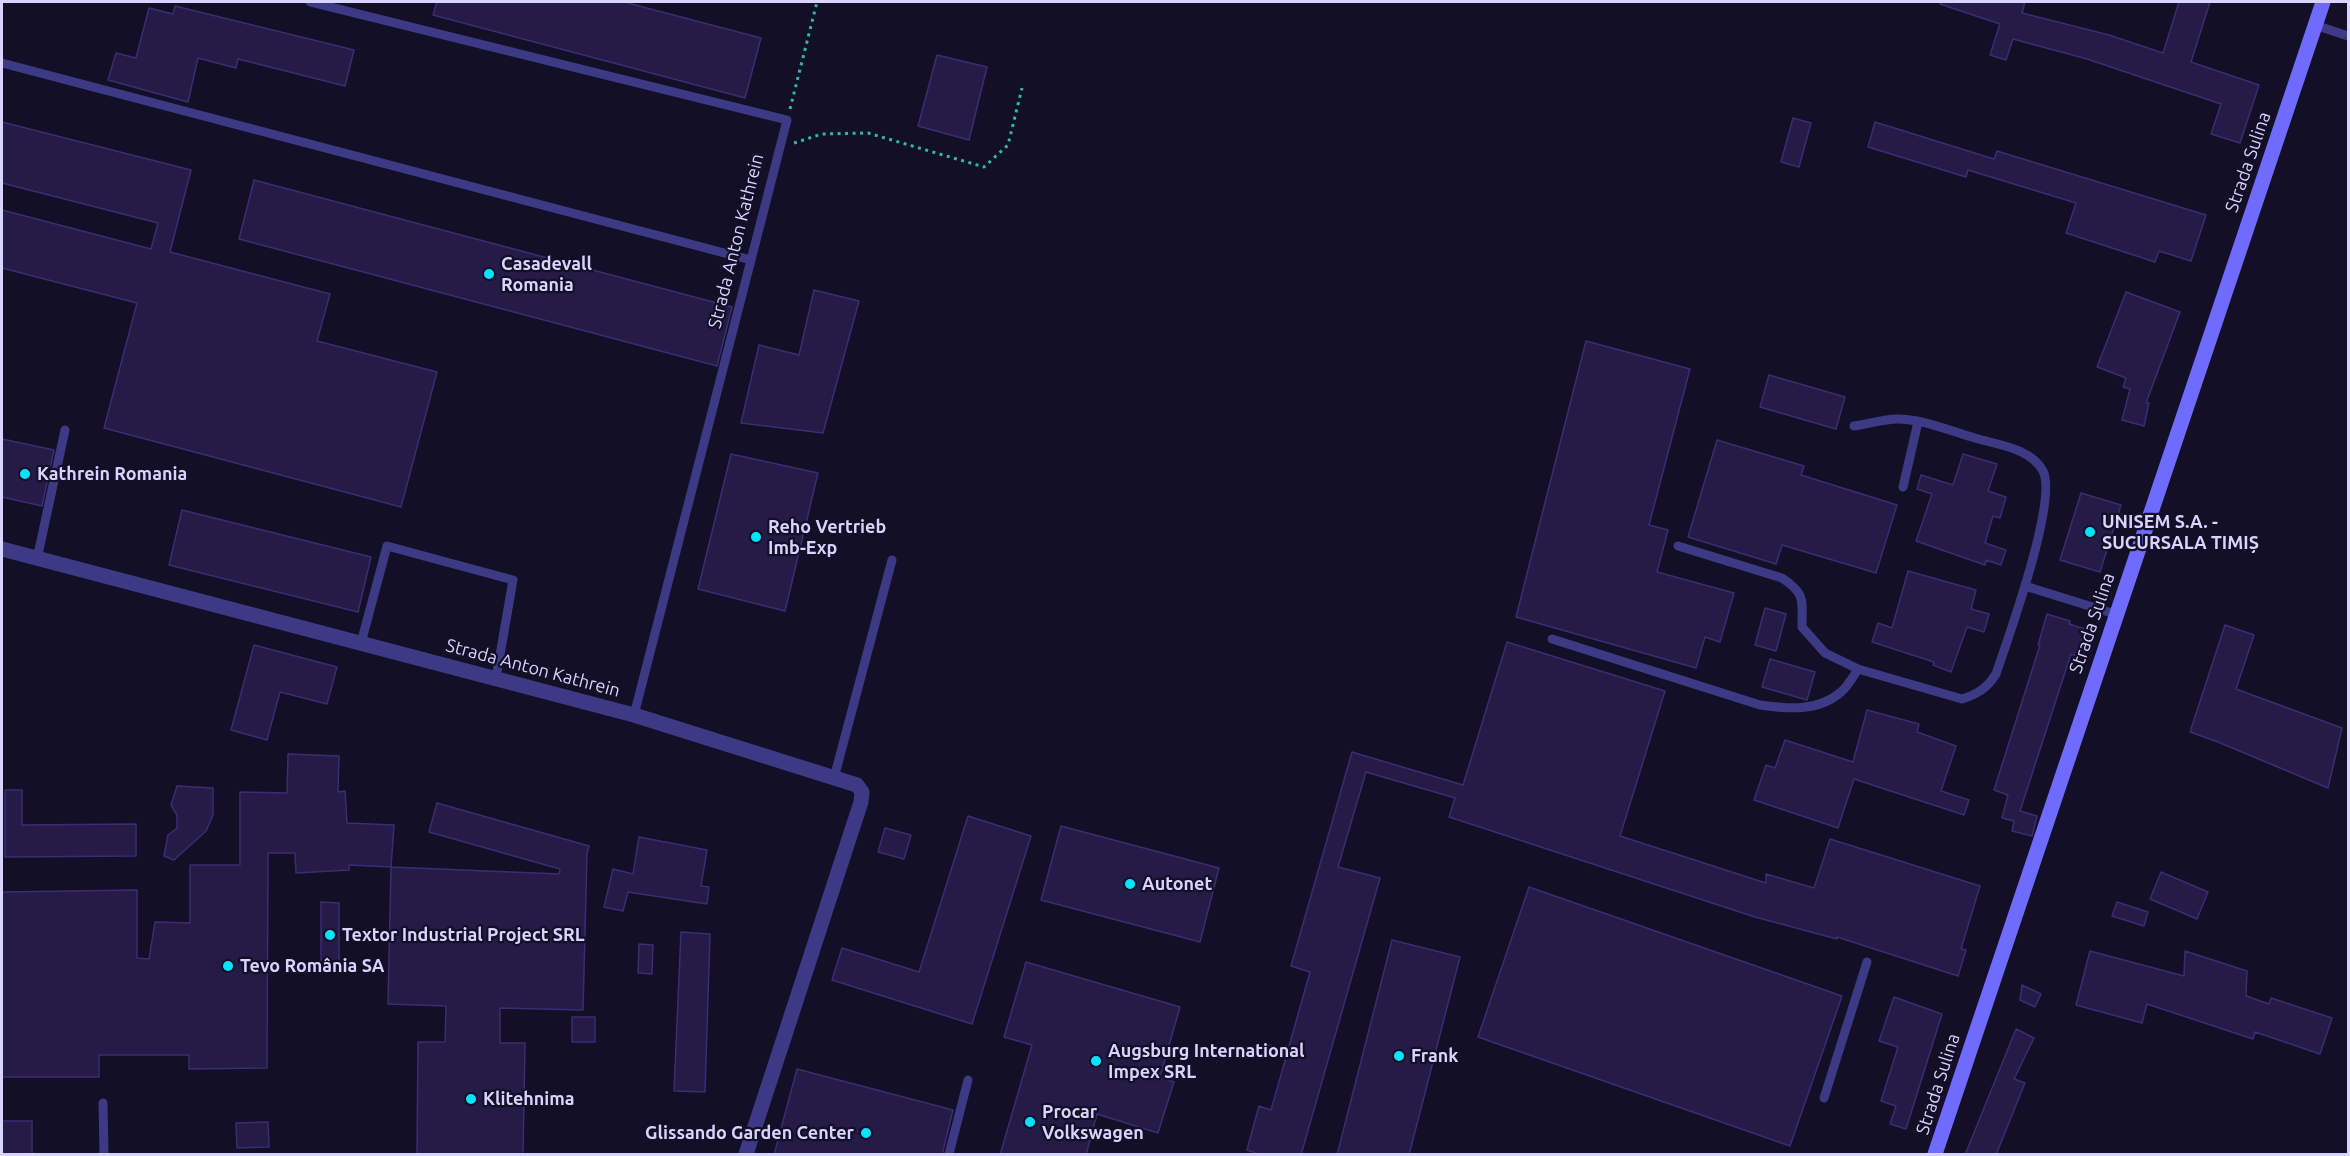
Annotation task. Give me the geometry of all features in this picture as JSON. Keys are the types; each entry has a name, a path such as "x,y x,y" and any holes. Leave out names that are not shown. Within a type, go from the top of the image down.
{"street":[{"name":"Strada Sulina","path":"1935,1155 2115,614 2323,2"},
{"name":"Strada Anton Kathrein","path":"2,549 634,715"},
{"path":"634,715 856,785 862,792 861,802 746,1155"}],"lane":[{"path":"310,2 787,120"},
{"path":"2314,25 2349,36"},
{"path":"2,63 751,260"},
{"name":"Strada Anton Kathrein","path":"634,715 787,120"},
{"path":"1678,546 1782,578 1793,586 1802,595 1802,627 1825,653 1858,669 1962,699 1977,694 1988,686 1996,674 2025,586 2045,508 2047,493 2043,471 2025,453 1918,422 1896,419 1854,426"},
{"path":"1903,487 1918,422"},
{"path":"37,559 65,430"},
{"path":"361,643 387,546 513,580 496,678"},
{"path":"834,778 892,560"},
{"path":"2025,586 2115,614"},
{"path":"1552,639 1760,705 1784,708 1806,708 1822,703 1841,692 1858,669"},
{"path":"1824,1098 1867,962"},
{"path":"949,1155 968,1080"},
{"path":"103,1103 104,1155"}],"path":[{"path":"787,120 817,2"},
{"path":"780,147 822,134 868,132 984,167 1008,145 1022,88"}],"building":[{"path":"437,2 624,2 761,38 745,98 433,15"},
{"path":"1941,2 2025,2 2022,13 2109,35 2163,53 2179,2 2210,2 2191,62 2259,85 2240,143 2211,134 2221,104 2087,59 2013,39 2006,60 1990,55 2000,24 1940,4"},
{"path":"175,6 354,50 345,86 238,59 236,68 198,58 188,102 108,80 116,53 136,58 149,8 173,14"},
{"path":"937,55 987,67 969,140 918,126"},
{"path":"1793,118 1811,123 1799,167 1781,162"},
{"path":"2,122 191,170 170,252 330,294 317,341 437,372 401,507 104,428 137,303 2,268 2,210 151,249 158,223 2,183"},
{"path":"1875,122 1994,159 1997,151 2206,215 2191,261 2159,251 2155,262 2066,233 2076,203 1968,170 1966,177 1868,147"},
{"name":"Casadevall Romania","path":"254,180 732,307 717,366 239,239"},
{"path":"814,290 859,301 823,433 741,423 759,345 799,355"},
{"path":"2126,292 2180,312 2146,403 2149,403 2144,426 2122,420 2130,389 2123,387 2126,378 2097,367"},
{"path":"1586,341 1690,369 1649,525 1668,530 1657,572 1734,593 1720,642 1705,637 1696,668 1516,617"},
{"path":"1769,375 1845,397 1836,429 1760,407"},
{"name":"Kathrein Romania","path":"2,439 54,450 42,506 2,497"},
{"path":"1717,440 1804,466 1801,475 1897,505 1876,573 1782,545 1776,564 1688,537"},
{"name":"Reho Vertrieb Imb-Exp","path":"731,454 818,473 785,611 698,589"},
{"path":"1963,454 1997,464 1988,491 2006,497 2000,518 1993,516 1985,543 2006,550 2001,565 1986,560 1985,565 1916,541 1932,494 1917,489 1921,475 1953,485"},
{"name":"UNISEM S.A. - SUCURSALA TIMIȘ","path":"2081,493 2121,505 2100,572 2060,560"},
{"path":"182,510 371,557 358,612 169,565"},
{"path":"1908,571 1976,590 1971,609 1989,614 1984,632 1967,627 1951,672 1933,665 1934,662 1872,642 1878,623 1892,628"},
{"path":"1765,608 1786,614 1776,651 1755,645"},
{"path":"2047,614 2070,621 2069,624 2085,629 2077,656 2071,654 2020,811 2037,816 2032,836 2012,831 2014,821 2002,818 2008,795 1994,790 2040,645 2038,645"},
{"path":"2225,625 2254,635 2236,689 2342,728 2328,788 2190,732"},
{"path":"1507,642 1665,691 1620,836 1766,883 1766,874 1814,888 1830,839 1980,886 1961,949 1966,950 1958,976 1837,937 1837,939 1755,917 1449,817 1455,798 1366,772 1338,867 1380,878 1301,1155 1261,1155 1247,1150 1259,1106 1271,1110 1310,972 1291,966 1352,752 1463,785"},
{"path":"254,645 337,667 327,704 280,692 267,740 231,730"},
{"path":"1770,659 1815,672 1807,700 1762,687"},
{"path":"1867,710 1919,724 1917,732 1956,746 1941,791 1969,800 1964,815 1854,779 1838,828 1754,800 1766,765 1775,768 1785,740 1853,762"},
{"path":"288,754 339,756 338,792 345,791 347,823 394,825 391,867 349,865 349,870 296,873 295,853 268,853 267,1068 189,1069 189,1055 99,1055 99,1077 2,1077 2,892 137,890 137,958 149,959 155,922 190,923 190,865 240,865 240,792 287,793"},
{"path":"177,786 213,788 213,815 206,831 174,860 164,856 168,835 177,828 177,815 171,805"},
{"path":"5,790 22,790 22,825 136,824 136,856 5,857"},
{"path":"437,803 589,846 583,1010 500,1008 500,1043 525,1043 523,1155 417,1155 418,1042 445,1042 446,1006 388,1004 391,867 559,874 560,869 429,832"},
{"path":"968,816 1031,836 972,1024 832,980 842,948 919,972"},
{"name":"Autonet","path":"1061,826 1219,868 1200,942 1041,900"},
{"path":"885,828 911,835 904,859 878,852"},
{"path":"639,837 707,850 701,886 709,887 707,904 628,892 623,911 604,907 613,869 633,874"},
{"path":"2161,872 2208,892 2197,919 2150,899"},
{"path":"1529,887 1842,996 1790,1146 1478,1037"},
{"name":"Textor Industrial Project SRL","path":"321,902 339,903 339,968 321,968"},
{"path":"2117,902 2148,912 2144,926 2112,916"},
{"path":"681,932 710,934 705,1092 674,1091"},
{"name":"Frank","path":"1392,940 1460,957 1409,1155 1337,1155"},
{"path":"639,944 653,945 652,974 638,973"},
{"path":"2090,951 2184,976 2185,951 2247,971 2246,996 2269,1004 2271,998 2332,1018 2320,1054 2255,1032 2253,1039 2147,1004 2142,1023 2076,1005"},
{"name":"Augsburg International Impex SRL","path":"1026,962 1180,1007 1160,1077 1174,1082 1158,1133 1097,1114 1086,1155 1000,1155 1032,1045 1004,1037"},
{"path":"2022,985 2041,994 2035,1007 2020,1000"},
{"path":"1894,997 1942,1014 1906,1129 1890,1124 1896,1106 1881,1101 1898,1047 1879,1041"},
{"path":"572,1017 595,1017 595,1042 572,1042"},
{"path":"2016,1029 2034,1038 2014,1079 2025,1083 1996,1155 1965,1155"},
{"name":"Glissando Garden Center","path":"797,1069 953,1110 942,1155 774,1155"},
{"path":"2,1121 32,1121 32,1155 2,1155"},
{"path":"268,1122 269,1147 237,1148 236,1123"}],"place":[{"name":"Casadevall Romania","path":"489,274"},
{"name":"Kathrein Romania","path":"25,474"},
{"name":"UNISEM S.A. - SUCURSALA TIMIȘ","path":"2090,532"},
{"name":"Reho Vertrieb Imb-Exp","path":"756,537"},
{"name":"Autonet","path":"1130,884"},
{"name":"Textor Industrial Project SRL","path":"330,935"},
{"name":"Tevo România SA","path":"228,966"},
{"name":"Frank","path":"1399,1056"},
{"name":"Augsburg International Impex SRL","path":"1096,1061"},
{"name":"Klitehnima","path":"471,1099"},
{"name":"Procar Volkswagen","path":"1030,1122"},
{"name":"Glissando Garden Center","path":"866,1133"}]}
